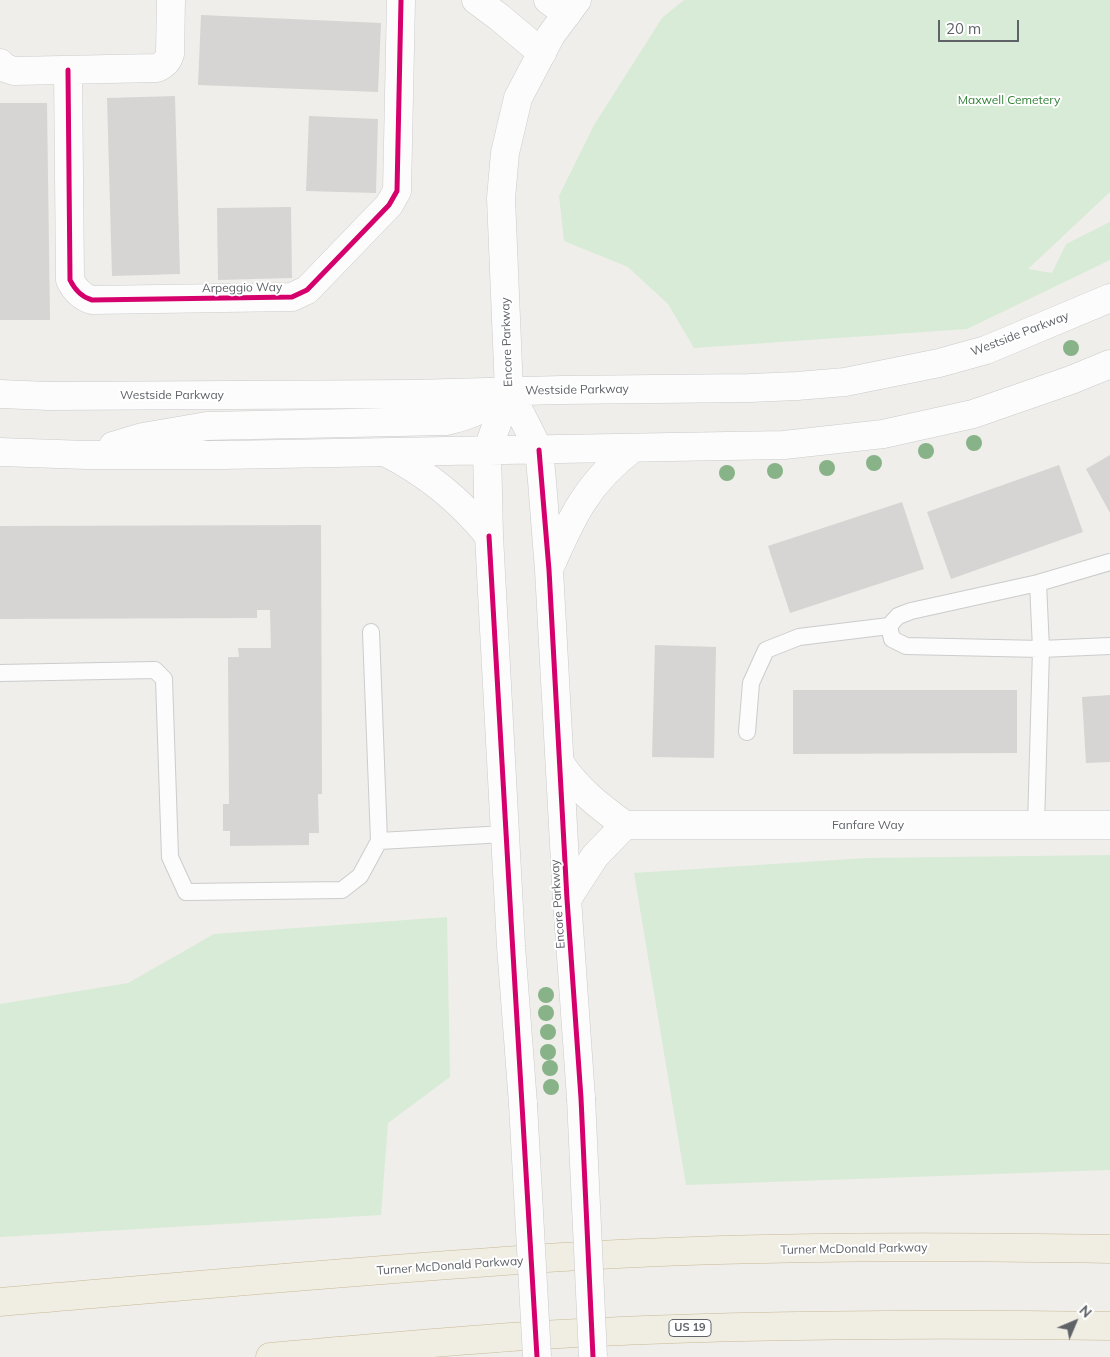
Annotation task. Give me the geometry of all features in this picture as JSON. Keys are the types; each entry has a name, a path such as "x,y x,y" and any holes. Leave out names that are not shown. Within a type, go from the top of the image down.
{"highway":[{"name":"Turner McDonald Parkway","path":"0,1302 564,1257 832,1248 983,1247 1110,1249"},
{"name":"US 19","path":"270,1357 540,1335 682,1329 864,1324 1110,1326"}],"main road":[{"path":"0,63 5,68 14,71 157,68 163,66 170,54 171,0"},
{"name":"Arpeggio Way","path":"68,70 70,280 79,294 92,300 292,298 307,290 389,205 397,191 401,0"},
{"path":"476,0 500,17 542,53"},
{"name":"Encore Parkway","path":"537,1357 505,834 489,536 487,451 509,391 502,198 505,154 518,98 552,34 564,5"},
{"name":"Westside Parkway","path":"0,394 49,396 412,394 750,388 845,382 930,365 986,350 1110,298"},
{"path":"0,452 86,455 632,449 784,445 883,434 973,414 1072,380 1110,364"},
{"path":"86,455 142,437 207,426 446,421 465,417 482,410 497,402 509,391 539,450"},
{"path":"549,570 570,520 583,498 617,460 632,449"},
{"name":"Encore Parkway","path":"539,450 549,570 567,899 581,1098 593,1357"},
{"path":"386,452 412,466 446,490 473,516 489,536"},
{"path":"560,763 572,782 588,797 625,825 595,856 567,899"},
{"name":"Fanfare Way","path":"625,825 1110,825"}],"lane":[{"path":"747,732 751,684 766,650 799,636 889,626 898,616 910,611 1038,583 1110,562"},
{"path":"1036,825 1041,649 1038,583"},
{"path":"889,626 892,639 906,646 1041,649 1110,646"},
{"path":"0,673 155,670 164,679 170,857 186,892 342,890 360,876 379,842 371,632"},
{"path":"379,842 505,834"}],"green space":[{"name":"Maxwell Cemetery","path":"684,0 1110,0 1110,192 1028,269 1052,273 1066,244 1110,222 1110,260 967,329 694,348 668,304 628,267 564,241 559,196 594,125 662,18"},
{"path":"1110,855 1110,1170 686,1185 634,873 866,858"},
{"path":"447,917 450,1077 388,1123 381,1215 0,1237 0,1004 128,983 214,934"}],"building":[{"path":"201,15 381,23 378,92 198,85"},
{"path":"175,96 180,274 112,276 107,98"},
{"path":"0,103 47,103 50,320 0,320"},
{"path":"309,116 378,119 376,193 306,191"},
{"path":"291,207 292,278 218,280 217,208"},
{"path":"1110,455 1110,513 1086,469"},
{"path":"1059,465 1083,532 951,579 927,512"},
{"path":"902,502 924,569 790,613 768,546"},
{"path":"321,525 322,794 318,794 319,833 309,833 309,845 230,846 230,831 223,831 223,804 229,804 228,657 239,657 238,648 271,648 270,610 257,610 257,618 0,619 0,526"},
{"path":"655,645 716,647 714,758 652,757"},
{"path":"793,690 1017,690 1017,753 793,754"},
{"path":"1110,695 1110,762 1086,763 1082,697"}],"cycle path":[{"path":"68,70 70,280 79,293 92,300 292,297 307,290 389,205 397,191 401,0"},
{"path":"539,450 549,570 567,899 581,1098 593,1357"},
{"path":"489,536 537,1357"}]}
